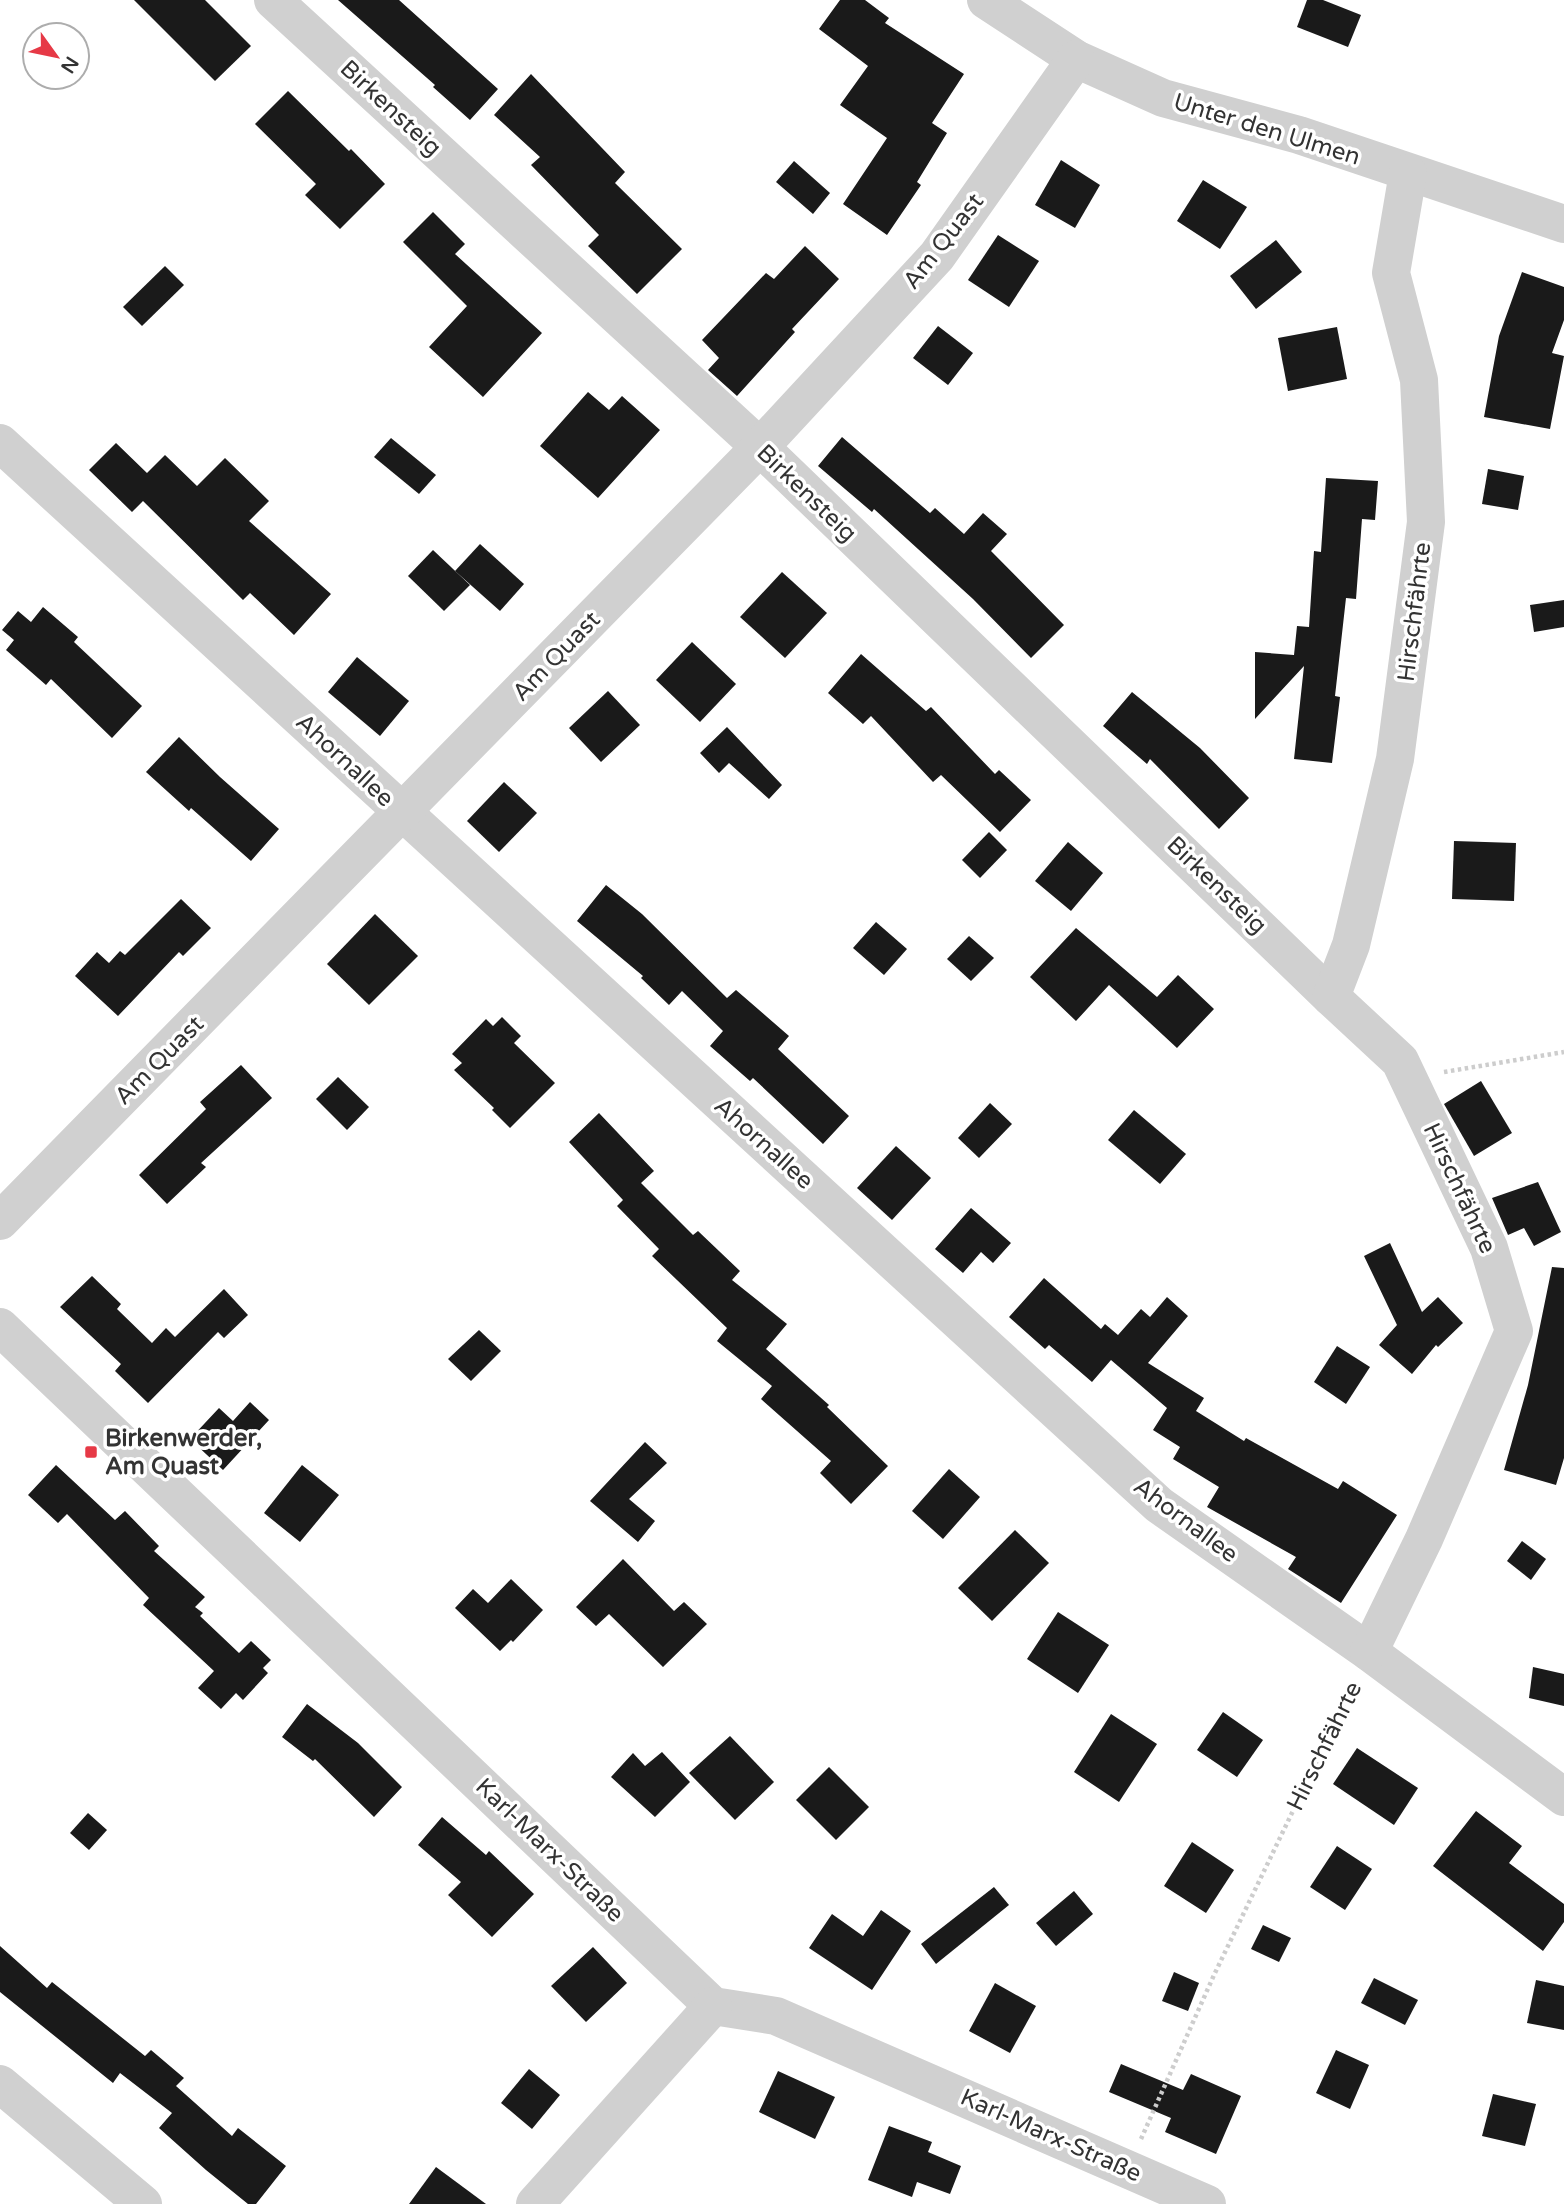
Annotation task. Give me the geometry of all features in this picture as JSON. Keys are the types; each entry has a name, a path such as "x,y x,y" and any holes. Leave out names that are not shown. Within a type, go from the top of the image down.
{"street":[{"name":"Birkensteig","path":"273,0 760,447 1331,997"},
{"name":"Unter den Ulmen","path":"986,0 1076,59 1163,98 1298,135 1564,224"},
{"name":"Am Quast","path":"0,1221 760,447 937,256 1076,59"},
{"name":"Hirschfährte","path":"1369,1652 1424,1539 1514,1331 1489,1248 1400,1061 1331,997 1351,945 1395,760 1426,522 1419,380 1391,273 1408,173"},
{"name":"Ahornallee","path":"0,443 1159,1505 1369,1652 1564,1797"},
{"name":"Karl-Marx-Straße","path":"0,1327 713,2006 776,2015 1207,2204"},
{"path":"535,2204 713,2006"},
{"path":"0,2084 143,2204"}],"path":[{"path":"1408,1077 1564,1052"},
{"name":"Hirschfährte","path":"1128,2168 1214,1975 1369,1652"}],"building":[{"path":"134,0 205,0 251,46 215,81"},
{"path":"338,0 399,0 498,89 470,120 433,87 435,85"},
{"path":"840,0 865,0 889,18 885,23 964,74 932,123 947,133 917,182 921,185 887,235 843,204 887,138 840,105 868,66 819,29"},
{"path":"1307,0 1323,0 1361,15 1348,47 1297,27"},
{"path":"531,74 625,172 615,183 682,249 637,294 588,246 599,235 531,165 540,157 494,115"},
{"path":"288,91 385,184 340,229 305,195 316,184 255,124"},
{"path":"1061,160 1100,185 1075,228 1035,205"},
{"path":"794,161 830,193 813,214 776,182"},
{"path":"1203,180 1247,207 1220,249 1177,221"},
{"path":"433,212 465,244 455,254 542,333 483,397 429,347 467,306 403,242"},
{"path":"998,235 1039,261 1009,307 968,280"},
{"path":"1276,240 1302,272 1256,309 1230,276"},
{"path":"805,246 839,279 792,329 795,332 737,396 708,370 719,358 702,340 766,273 774,279"},
{"path":"165,266 184,285 142,326 123,307"},
{"path":"1522,272 1564,287 1564,320 1552,353 1564,356 1550,429 1484,417 1499,336"},
{"path":"938,326 973,353 948,385 913,358"},
{"path":"1337,327 1347,379 1288,391 1278,338"},
{"path":"588,392 609,410 622,396 660,430 598,498 540,446"},
{"path":"842,437 930,513 935,508 964,534 983,513 1007,534 991,551 1064,625 1031,658 973,599 874,509 872,512 818,466"},
{"path":"391,438 436,475 419,494 374,457"},
{"path":"116,443 147,473 165,455 197,486 225,458 269,501 249,521 331,594 294,635 250,593 243,600 143,501 132,512 89,470"},
{"path":"1488,469 1524,476 1518,510 1482,504"},
{"path":"1326,478 1378,481 1375,520 1362,519 1356,599 1346,598 1335,696 1340,697 1332,763 1294,759 1304,666 1255,719 1255,652 1294,655 1297,626 1309,627 1314,551 1321,552"},
{"path":"480,544 524,584 500,611 455,571"},
{"path":"433,550 470,585 444,611 408,576"},
{"path":"782,572 827,613 785,658 740,617"},
{"path":"1564,600 1564,627 1534,632 1530,605"},
{"path":"43,607 78,637 74,642 142,706 112,738 51,679 46,685 6,650 14,640 2,630 18,611 31,622"},
{"path":"692,642 736,684 700,722 656,680"},
{"path":"861,654 926,711 931,707 995,774 999,770 1031,800 1000,832 941,775 933,782 871,716 863,724 828,693"},
{"path":"357,657 409,701 380,736 328,692"},
{"path":"608,691 640,725 601,762 569,728"},
{"path":"1132,692 1200,748 1249,798 1219,829 1150,759 1147,764 1103,726"},
{"path":"727,727 782,785 769,799 729,763 719,773 700,753"},
{"path":"179,737 279,829 251,861 146,772"},
{"path":"504,782 537,813 499,852 467,821"},
{"path":"989,832 1007,850 980,878 962,860"},
{"path":"1454,841 1516,843 1514,901 1452,899"},
{"path":"1068,842 1103,873 1071,911 1035,881"},
{"path":"606,885 642,914 727,998 736,990 789,1036 778,1049 849,1116 823,1144 753,1078 750,1081 710,1046 723,1031 682,991 669,1005 641,978 643,976 577,921"},
{"path":"181,899 211,928 183,956 179,952 118,1016 75,976 97,952 109,963 120,951 125,955"},
{"path":"375,914 418,956 369,1005 327,964"},
{"path":"876,922 907,949 884,975 853,948"},
{"path":"1076,928 1157,997 1178,975 1214,1009 1177,1048 1109,985 1076,1021 1030,977"},
{"path":"969,936 994,958 971,981 947,959"},
{"path":"502,1017 521,1036 514,1043 555,1083 510,1128 492,1110 494,1108 454,1070 462,1063 452,1054 486,1019 493,1026"},
{"path":"241,1065 272,1098 201,1163 206,1167 167,1204 139,1175 206,1109 200,1102"},
{"path":"338,1077 369,1107 347,1130 316,1099"},
{"path":"1481,1081 1512,1133 1474,1156 1444,1104"},
{"path":"990,1103 1012,1124 979,1158 958,1138"},
{"path":"1134,1110 1186,1154 1160,1184 1108,1140"},
{"path":"599,1113 654,1171 641,1183 693,1235 698,1231 740,1271 732,1280 787,1324 766,1349 829,1405 827,1407 888,1466 851,1504 820,1473 831,1461 761,1399 772,1386 717,1341 727,1328 652,1256 659,1249 617,1206 623,1200 569,1142"},
{"path":"896,1146 931,1178 892,1220 857,1188"},
{"path":"1538,1182 1561,1232 1534,1246 1524,1228 1508,1235 1492,1198"},
{"path":"971,1208 1011,1243 993,1263 981,1252 963,1273 935,1249"},
{"path":"1390,1243 1422,1312 1438,1297 1463,1323 1438,1347 1436,1345 1412,1374 1379,1345 1397,1325 1364,1256"},
{"path":"1552,1267 1564,1268 1564,1458 1556,1485 1504,1470 1528,1385"},
{"path":"92,1276 121,1304 117,1309 152,1343 166,1328 175,1337 224,1289 248,1315 224,1338 218,1332 148,1403 115,1371 121,1364 60,1307"},
{"path":"1044,1278 1101,1329 1105,1324 1118,1335 1141,1309 1150,1317 1167,1297 1188,1316 1148,1363 1204,1398 1196,1411 1244,1441 1246,1438 1338,1489 1343,1481 1397,1515 1341,1603 1288,1569 1296,1557 1207,1507 1219,1487 1173,1459 1180,1447 1153,1430 1167,1408 1111,1360 1092,1382 1049,1345 1045,1349 1009,1317"},
{"path":"479,1330 501,1351 471,1381 448,1359"},
{"path":"1337,1346 1370,1367 1346,1404 1314,1382"},
{"path":"250,1402 269,1420 223,1470 190,1439 219,1408 233,1421"},
{"path":"645,1442 667,1463 629,1499 655,1521 638,1542 590,1501"},
{"path":"56,1465 115,1520 125,1511 159,1546 154,1551 205,1597 195,1607 203,1613 200,1616 239,1653 251,1641 271,1660 263,1668 268,1673 243,1700 236,1693 221,1709 198,1688 214,1671 143,1605 149,1598 67,1514 58,1523 28,1495"},
{"path":"302,1465 339,1495 300,1542 264,1513"},
{"path":"949,1469 980,1497 943,1539 912,1511"},
{"path":"1015,1530 1049,1563 992,1621 958,1588"},
{"path":"1522,1541 1546,1559 1531,1580 1507,1561"},
{"path":"623,1559 674,1611 684,1602 707,1624 663,1667 609,1614 596,1626 576,1607"},
{"path":"511,1579 543,1610 513,1642 511,1640 500,1651 455,1608 473,1589 488,1603"},
{"path":"1058,1612 1109,1645 1078,1693 1027,1659"},
{"path":"1533,1667 1564,1674 1564,1706 1529,1698"},
{"path":"307,1704 358,1743 402,1787 374,1817 315,1759 313,1761 282,1737"},
{"path":"1223,1712 1263,1740 1237,1777 1197,1750"},
{"path":"1111,1714 1157,1744 1119,1802 1074,1772"},
{"path":"730,1736 774,1782 735,1820 689,1773"},
{"path":"1357,1748 1418,1788 1394,1825 1333,1784"},
{"path":"662,1752 690,1782 655,1817 611,1777 633,1753 645,1766"},
{"path":"829,1767 869,1807 836,1840 796,1800"},
{"path":"1476,1811 1522,1846 1509,1863 1564,1904 1564,1922 1543,1951 1433,1866"},
{"path":"88,1813 107,1830 89,1850 70,1833"},
{"path":"442,1817 486,1855 489,1851 534,1894 492,1937 448,1895 461,1882 418,1845"},
{"path":"1192,1842 1234,1870 1206,1913 1164,1886"},
{"path":"1337,1846 1372,1869 1345,1910 1310,1887"},
{"path":"994,1887 1009,1905 936,1964 921,1944"},
{"path":"1074,1891 1093,1914 1056,1946 1036,1923"},
{"path":"881,1910 911,1931 872,1990 809,1948 832,1914 863,1936"},
{"path":"1263,1925 1291,1938 1279,1962 1251,1949"},
{"path":"0,1946 47,1988 52,1982 145,2056 151,2050 184,2078 176,2086 232,2136 238,2128 286,2166 256,2204 248,2204 159,2128 172,2113 120,2073 113,2083 0,1992"},
{"path":"593,1947 627,1983 586,2022 551,1986"},
{"path":"1174,1972 1199,1983 1188,2011 1162,2001"},
{"path":"1374,1978 1418,2000 1405,2025 1361,2003"},
{"path":"1536,1980 1564,1986 1564,2030 1527,2023"},
{"path":"995,1983 1036,2006 1010,2053 969,2031"},
{"path":"1336,2050 1369,2065 1350,2109 1316,2093"},
{"path":"1121,2064 1183,2090 1191,2074 1241,2096 1216,2154 1165,2132 1171,2118 1109,2092"},
{"path":"529,2069 560,2095 532,2129 501,2103"},
{"path":"778,2071 835,2097 815,2139 759,2112"},
{"path":"1493,2094 1536,2104 1525,2146 1482,2136"},
{"path":"889,2126 932,2142 928,2152 961,2166 950,2194 917,2182 912,2197 868,2180"},
{"path":"436,2167 486,2204 409,2204"}],"place":[{"name":"Birkenwerder, Am Quast","path":"91,1452"}]}
